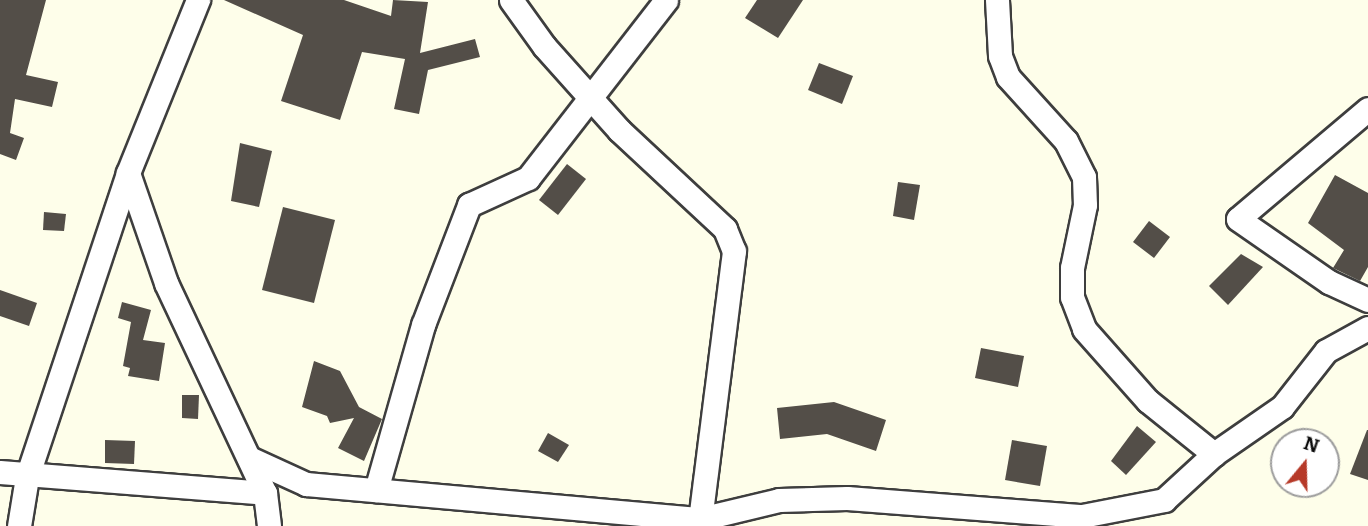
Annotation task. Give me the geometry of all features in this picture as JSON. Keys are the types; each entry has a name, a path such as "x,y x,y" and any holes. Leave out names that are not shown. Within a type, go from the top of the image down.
{"street":[{"path":"19,526 27,477 128,173 198,0"},
{"path":"511,0 544,46 592,100 725,229 734,251 700,519"},
{"path":"376,491 419,337 470,205 528,178 592,100 666,0"},
{"path":"998,0 1000,56 1008,77 1066,141 1084,177 1085,205 1072,268 1072,297 1084,329 1148,401 1214,454"},
{"path":"1368,110 1238,219 1329,282 1368,300"},
{"path":"128,173 166,283 265,493 269,526"},
{"path":"250,458 306,484 700,519 779,500 847,498 1082,516 1164,500 1214,454 1282,407 1326,351 1368,328"},
{"path":"0,472 27,477 265,493"}],"building":[{"path":"0,0 46,0 26,75 58,82 52,107 15,99 10,133 24,138 16,160 0,154"},
{"path":"224,0 344,0 391,16 393,0 428,2 420,53 475,39 480,57 428,70 419,114 394,109 405,59 362,52 340,120 281,101 303,35"},
{"path":"757,0 803,0 778,38 745,18"},
{"path":"819,63 853,76 842,104 808,90"},
{"path":"240,143 272,151 259,207 231,201"},
{"path":"567,164 586,179 558,215 539,200"},
{"path":"1335,175 1368,193 1368,267 1360,281 1333,268 1344,250 1308,223"},
{"path":"898,182 920,185 914,220 893,216"},
{"path":"283,207 335,220 314,303 262,290"},
{"path":"44,212 66,214 64,231 43,230"},
{"path":"1149,221 1170,237 1154,258 1133,242"},
{"path":"1241,254 1263,267 1228,305 1209,286"},
{"path":"0,290 37,303 29,326 0,316"},
{"path":"122,302 151,310 143,340 165,343 159,381 128,376 130,368 123,366 131,322 118,318"},
{"path":"981,348 1024,356 1018,387 975,378"},
{"path":"314,361 340,371 359,407 382,419 364,461 338,448 354,418 330,423 327,416 302,407"},
{"path":"182,395 199,395 198,419 182,418"},
{"path":"834,402 886,420 876,451 827,434 780,439 777,408"},
{"path":"1137,426 1156,442 1126,475 1111,461"},
{"path":"1368,430 1368,480 1350,474"},
{"path":"548,433 569,445 558,462 538,451"},
{"path":"105,440 135,441 134,464 105,463"},
{"path":"1012,440 1047,446 1040,486 1005,480"}]}
